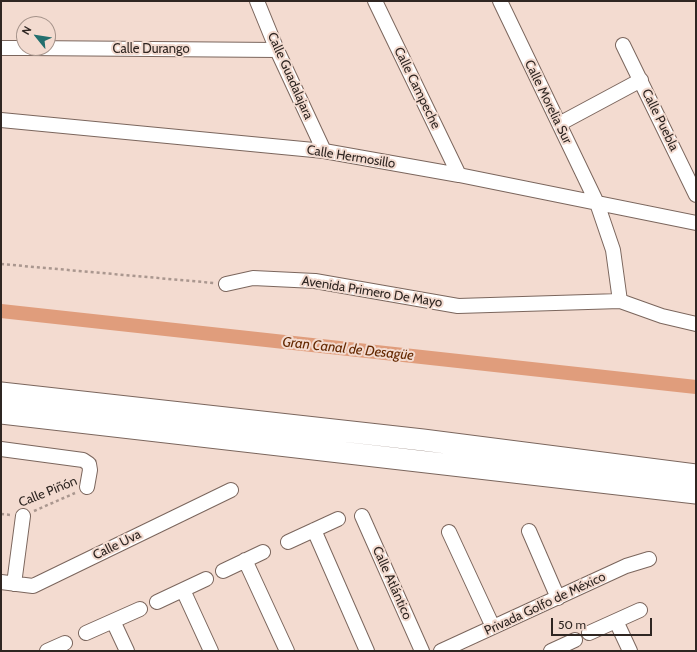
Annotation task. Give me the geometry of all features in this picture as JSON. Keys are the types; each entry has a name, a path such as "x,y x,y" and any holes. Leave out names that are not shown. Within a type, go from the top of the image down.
{"highway":[{"path":"1,393 422,440 696,475"},
{"path":"1,413 696,493"}],"street":[{"name":"Calle Guadalajara","path":"257,1 277,50 324,151"},
{"name":"Calle Campeche","path":"375,1 459,175"},
{"name":"Calle Morelia Sur","path":"500,1 597,203"},
{"name":"Calle Puebla","path":"624,44 696,195"},
{"name":"Calle Durango","path":"1,48 16,48"},
{"name":"Calle Durango","path":"56,48 277,50"},
{"path":"559,124 641,80"},
{"name":"Calle Hermosillo","path":"1,120 324,151 459,175 696,223"},
{"path":"597,203 613,250 620,301 662,316 696,324"},
{"name":"Avenida Primero De Mayo","path":"226,284 253,278 315,280 458,306 620,301"},
{"path":"1,449 83,460 89,464 90,470 87,488"},
{"name":"Calle Uva","path":"8,583 33,586 231,490"},
{"path":"8,583 23,516"},
{"name":"Calle Atlántico","path":"362,516 422,651"},
{"path":"288,542 338,519"},
{"path":"314,530 367,651"},
{"path":"529,531 558,598"},
{"path":"449,532 493,627"},
{"path":"224,570 263,552"},
{"path":"245,560 287,651"},
{"name":"Privada Golfo de México","path":"441,651 626,566 649,560"},
{"path":"157,602 206,579"},
{"path":"182,590 211,651"},
{"path":"86,633 140,609"},
{"path":"589,633 640,610"},
{"path":"113,621 127,651"},
{"path":"616,621 630,651"},
{"path":"553,651 575,640"},
{"path":"50,650 65,643"}],"path":[{"path":"1,264 226,284"},
{"name":"Calle Piñón","path":"1,514 23,516 87,488"}],"waterway":[{"name":"Gran Canal de Desagüe","path":"1,311 696,387"}]}
